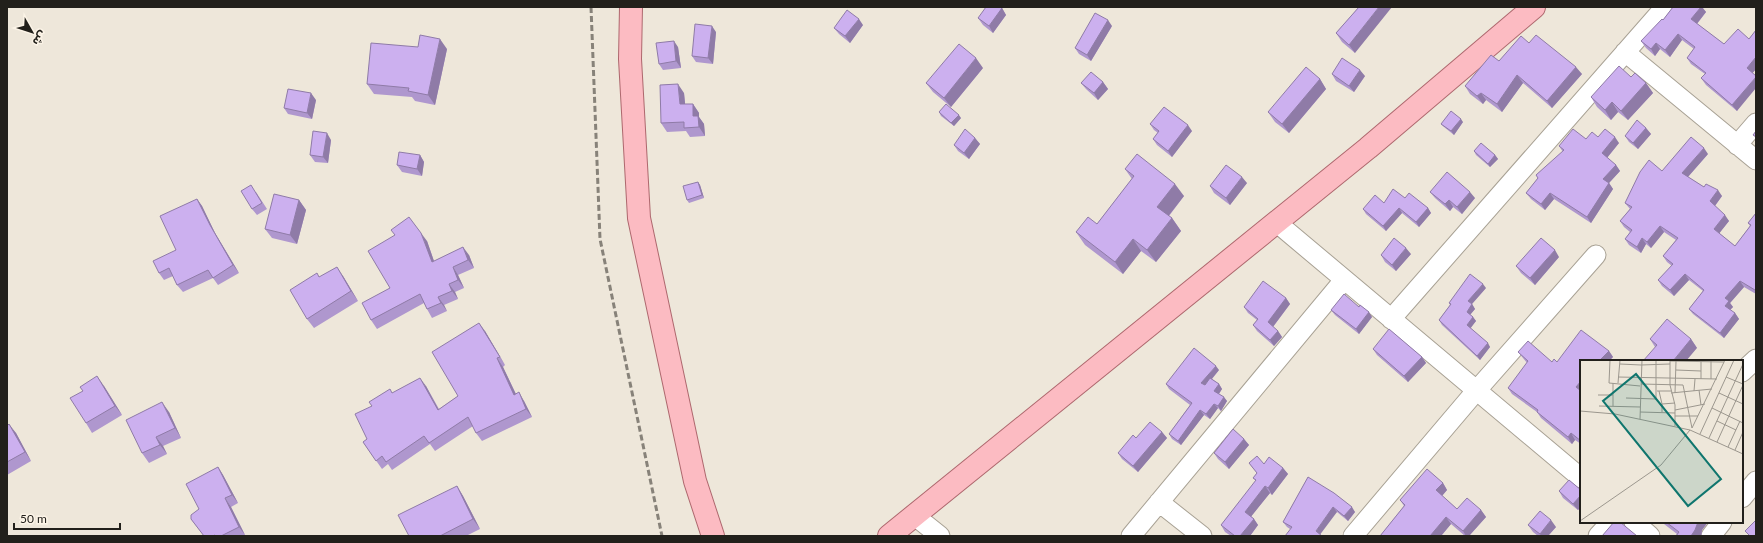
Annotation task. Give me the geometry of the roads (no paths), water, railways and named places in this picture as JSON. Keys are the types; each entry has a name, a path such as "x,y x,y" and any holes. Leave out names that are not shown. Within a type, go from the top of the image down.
{"main road":[{"path":"631,7 630,58 639,218 696,480 713,536"},
{"path":"889,536 1368,148 1534,7"}],"street":[{"path":"1391,319 1665,7"},
{"path":"1625,52 1756,160"},
{"path":"1737,145 1756,123"},
{"path":"1276,222 1580,477"},
{"path":"1353,536 1476,391 1596,255"},
{"path":"1131,536 1344,280"},
{"path":"1743,371 1756,359"},
{"path":"1743,497 1756,481"},
{"path":"1159,502 1202,536"},
{"path":"915,516 940,536"},
{"path":"1598,536 1609,523"},
{"path":"1635,523 1650,536"},
{"path":"1711,536 1721,523"}],"railway":[{"path":"591,7 600,239 662,536"}]}
